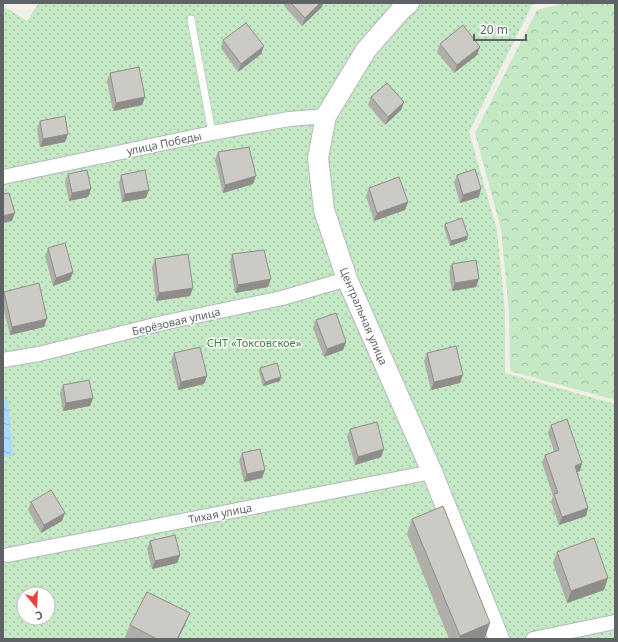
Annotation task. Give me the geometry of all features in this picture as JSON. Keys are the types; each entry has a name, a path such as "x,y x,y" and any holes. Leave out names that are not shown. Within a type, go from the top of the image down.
{"street":[{"name":"Центральная улица","path":"409,3 366,50 326,116 318,158 324,210 347,279 432,472 499,639"},
{"name":"улица Победы","path":"3,177 212,133 289,119 326,116"},
{"name":"Берёзовая улица","path":"3,360 39,354 167,322 282,298 347,279"},
{"name":"Тихая улица","path":"8,555 432,472"},
{"path":"533,639 615,622"}],"lane":[{"path":"191,19 212,133"}],"green space":[{"name":"СНТ «Токсовское»","path":"39,3 540,3 532,5 469,132 497,230 505,311 505,373 615,404 615,639 3,639 3,6 27,21"},
{"path":"564,3 615,3 615,400 510,371 509,312 501,229 475,133 537,10"}],"water":[{"path":"3,399 8,400 13,456 3,457"}],"building":[{"path":"291,3 320,3 305,18"},
{"path":"246,23 264,46 241,64 223,40"},
{"path":"463,25 480,47 457,65 440,44"},
{"path":"139,67 145,97 116,103 110,73"},
{"path":"387,83 404,102 388,117 371,97"},
{"path":"65,116 68,134 43,139 40,121"},
{"path":"249,147 256,176 225,185 218,152"},
{"path":"475,169 481,189 463,195 457,175"},
{"path":"87,170 91,189 72,193 68,174"},
{"path":"145,170 149,190 125,194 121,175"},
{"path":"399,177 408,202 377,213 369,188"},
{"path":"9,193 15,213 3,216 3,194"},
{"path":"462,218 468,236 451,241 445,224"},
{"path":"65,243 73,272 56,278 48,248"},
{"path":"264,250 271,279 238,285 232,254"},
{"path":"188,254 193,288 159,293 155,259"},
{"path":"476,260 479,279 455,283 452,264"},
{"path":"39,283 47,319 12,327 4,292"},
{"path":"336,313 346,342 327,349 316,320"},
{"path":"456,346 463,375 434,382 427,353"},
{"path":"200,347 207,376 181,382 174,353"},
{"path":"277,363 281,377 265,382 260,368"},
{"path":"89,380 93,398 66,403 63,385"},
{"path":"567,419 582,463 575,466 588,508 562,517 554,494 558,493 545,455 559,450 551,425"},
{"path":"377,422 384,449 358,457 350,429"},
{"path":"260,449 265,470 247,474 242,453"},
{"path":"51,490 65,513 44,525 31,502"},
{"path":"443,506 490,623 460,636 412,519"},
{"path":"175,535 180,555 155,561 150,541"},
{"path":"594,538 608,578 571,591 557,552"},
{"path":"147,592 190,613 177,639 157,639 130,625"}]}
